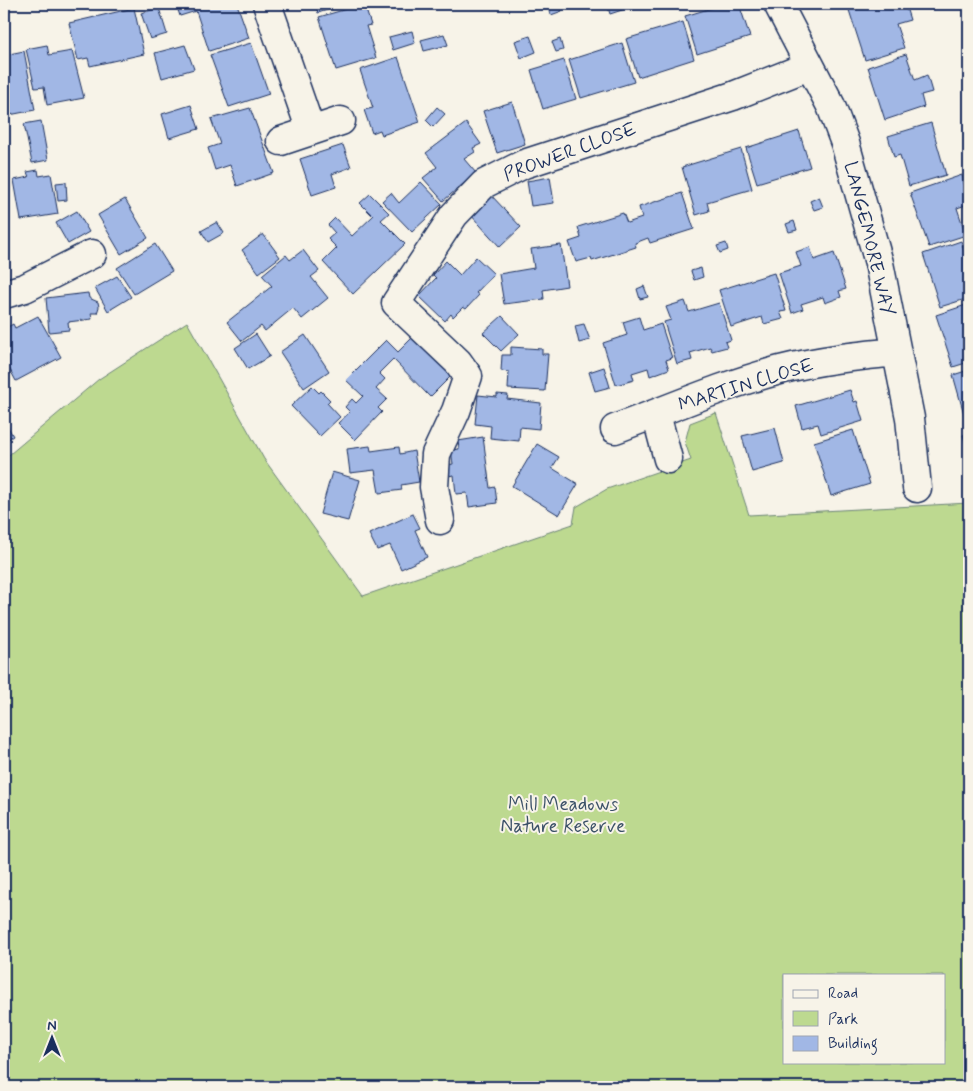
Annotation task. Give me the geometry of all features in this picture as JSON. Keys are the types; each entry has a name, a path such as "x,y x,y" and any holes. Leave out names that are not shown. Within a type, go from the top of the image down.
{"street":[{"path":"267,4 311,132"},
{"name":"LANGEMORE WAY","path":"778,4 831,106 845,143 879,263 910,418 917,488"},
{"name":"PROWER CLOSE","path":"440,520 434,487 436,454 456,411 468,376 458,362 396,303 454,215 484,184 524,164 733,96 810,66"},
{"path":"281,141 341,121"},
{"path":"4,294 25,288 92,254"},
{"name":"MARTIN CLOSE","path":"615,429 779,370 838,358 896,352"},
{"name":"MARTIN CLOSE","path":"656,414 668,459"}],"green space":[{"name":"Mill Meadows Nature Reserve","path":"187,322 264,459 363,596 573,524 576,507 607,489 691,460 685,442 690,423 716,413 749,515 969,503 969,1087 4,1087 4,459 99,379"}],"building":[{"path":"176,4 237,4 249,38 209,51 196,11 180,16"},
{"path":"315,4 346,4 318,13"},
{"path":"364,4 371,25 366,26 376,58 336,70 319,17"},
{"path":"559,4 562,11 551,15 549,7"},
{"path":"607,4 623,4 625,9 610,14"},
{"path":"725,4 739,4 750,37 697,54 685,16"},
{"path":"858,4 888,4 890,8 905,4 910,20 896,24 904,48 865,60 848,7"},
{"path":"134,8 144,54 90,66 88,58 78,60 69,23"},
{"path":"159,8 167,34 150,39 141,13"},
{"path":"683,22 694,59 638,77 626,39"},
{"path":"412,31 415,43 393,50 389,37"},
{"path":"444,34 448,45 424,51 421,40"},
{"path":"530,36 536,52 521,58 515,41"},
{"path":"560,39 563,50 556,52 552,42"},
{"path":"251,43 269,94 229,107 210,55"},
{"path":"622,43 634,82 581,98 569,60"},
{"path":"47,45 49,55 72,51 84,98 47,105 44,87 35,88 26,49"},
{"path":"185,45 194,69 162,78 155,53"},
{"path":"24,51 35,110 4,116 4,55"},
{"path":"906,54 915,80 927,75 932,92 921,95 924,107 885,120 868,67"},
{"path":"398,57 420,122 382,135 380,130 372,133 364,110 373,108 360,70"},
{"path":"564,60 576,99 543,109 531,70"},
{"path":"512,102 525,144 497,153 483,111"},
{"path":"191,105 199,129 169,138 162,114"},
{"path":"437,107 445,114 433,127 426,120"},
{"path":"250,108 274,173 237,186 230,165 215,170 208,148 220,144 211,119"},
{"path":"41,121 48,160 32,163 24,124"},
{"path":"466,123 481,144 473,148 475,152 464,159 476,173 443,201 423,178 437,167 426,153"},
{"path":"931,123 946,175 909,186 900,155 894,157 888,136"},
{"path":"799,131 810,167 757,183 746,148"},
{"path":"343,145 351,167 332,174 336,187 312,195 300,159"},
{"path":"741,149 752,189 707,202 709,211 696,215 682,167"},
{"path":"38,170 39,176 51,174 58,214 21,220 14,180 29,177 27,172"},
{"path":"962,175 969,204 957,208 966,235 929,247 910,193"},
{"path":"550,177 554,203 531,206 527,181"},
{"path":"66,182 67,200 58,201 56,183"},
{"path":"421,182 442,204 412,232 382,201 391,193 399,203"},
{"path":"682,193 694,229 650,243 648,238 635,243 636,247 592,261 591,258 576,262 569,242 581,238 578,227 623,213 627,223 642,218 639,207"},
{"path":"370,194 389,213 381,220 405,244 353,294 323,262 337,248 328,239 335,233 328,225 335,218 352,236 373,216 360,203"},
{"path":"490,194 521,227 500,247 469,213"},
{"path":"819,197 823,207 814,210 810,201"},
{"path":"125,199 148,238 121,254 98,215"},
{"path":"77,211 89,232 68,244 56,223"},
{"path":"794,221 797,230 789,232 786,224"},
{"path":"217,222 224,233 208,242 201,231"},
{"path":"263,234 280,257 259,273 242,250"},
{"path":"961,241 969,266 969,298 940,307 923,254"},
{"path":"726,243 728,250 720,253 717,246"},
{"path":"155,244 172,271 134,294 117,268"},
{"path":"561,245 567,286 543,290 544,299 504,304 499,274 534,268 531,249"},
{"path":"810,247 814,260 834,253 846,289 839,291 841,297 825,303 823,297 801,304 803,309 792,313 779,273 801,266 796,252"},
{"path":"303,250 319,271 311,277 328,298 302,319 293,308 265,331 261,326 242,341 227,322 272,286 262,275 286,255 290,260"},
{"path":"476,257 494,274 476,293 479,295 466,309 463,307 453,317 451,314 445,321 419,296 436,278 433,275 446,261 460,275"},
{"path":"701,268 703,277 694,280 691,271"},
{"path":"774,273 786,311 780,312 783,319 764,324 762,317 731,327 719,290"},
{"path":"117,276 131,297 108,311 95,288"},
{"path":"644,286 648,297 640,299 637,289"},
{"path":"88,293 89,298 98,302 99,307 97,313 91,313 92,319 68,322 69,330 49,332 46,298"},
{"path":"685,301 689,312 719,303 731,340 725,342 727,347 712,351 710,347 690,353 692,360 677,364 664,322 671,320 666,307"},
{"path":"969,304 969,362 953,367 936,315"},
{"path":"38,316 61,357 16,381 8,366 4,368 4,329 13,324 15,328"},
{"path":"502,316 519,334 501,351 483,333"},
{"path":"639,317 643,330 661,324 672,358 666,360 669,369 650,376 648,368 632,373 634,380 616,385 603,343 627,335 623,322"},
{"path":"584,324 590,340 579,343 575,326"},
{"path":"256,334 270,356 248,369 235,348"},
{"path":"416,334 454,373 430,397 393,359 379,373 385,379 376,389 387,399 378,408 382,412 355,440 338,423 350,412 345,407 352,399 356,403 363,396 346,380 386,340 398,352"},
{"path":"305,335 329,371 304,388 280,352"},
{"path":"511,347 542,349 542,354 548,354 545,391 508,389 509,372 501,371 502,355 511,355"},
{"path":"604,367 610,387 595,391 589,372"},
{"path":"969,370 969,428 968,428 953,375"},
{"path":"312,386 319,393 321,391 330,400 327,403 340,417 320,436 291,406"},
{"path":"850,390 854,402 857,401 863,421 821,434 818,424 802,428 796,406"},
{"path":"497,394 508,395 507,399 541,403 539,429 520,427 519,441 490,438 491,426 475,424 478,395 497,397"},
{"path":"8,427 13,436 4,442 4,429"},
{"path":"775,428 784,463 752,472 742,436"},
{"path":"853,430 870,484 831,496 814,442"},
{"path":"969,433 969,455 963,435"},
{"path":"483,437 490,488 495,487 497,503 469,507 467,493 456,494 454,475 448,476 447,465 453,464 451,450 459,449 458,441"},
{"path":"537,444 559,457 552,468 578,484 559,515 512,486"},
{"path":"370,446 371,451 399,447 400,454 414,451 419,482 401,485 402,490 379,493 375,470 350,473 347,449"},
{"path":"332,472 360,480 348,521 320,514"},
{"path":"413,514 420,528 415,530 427,557 401,569 390,545 377,550 369,534"}]}
